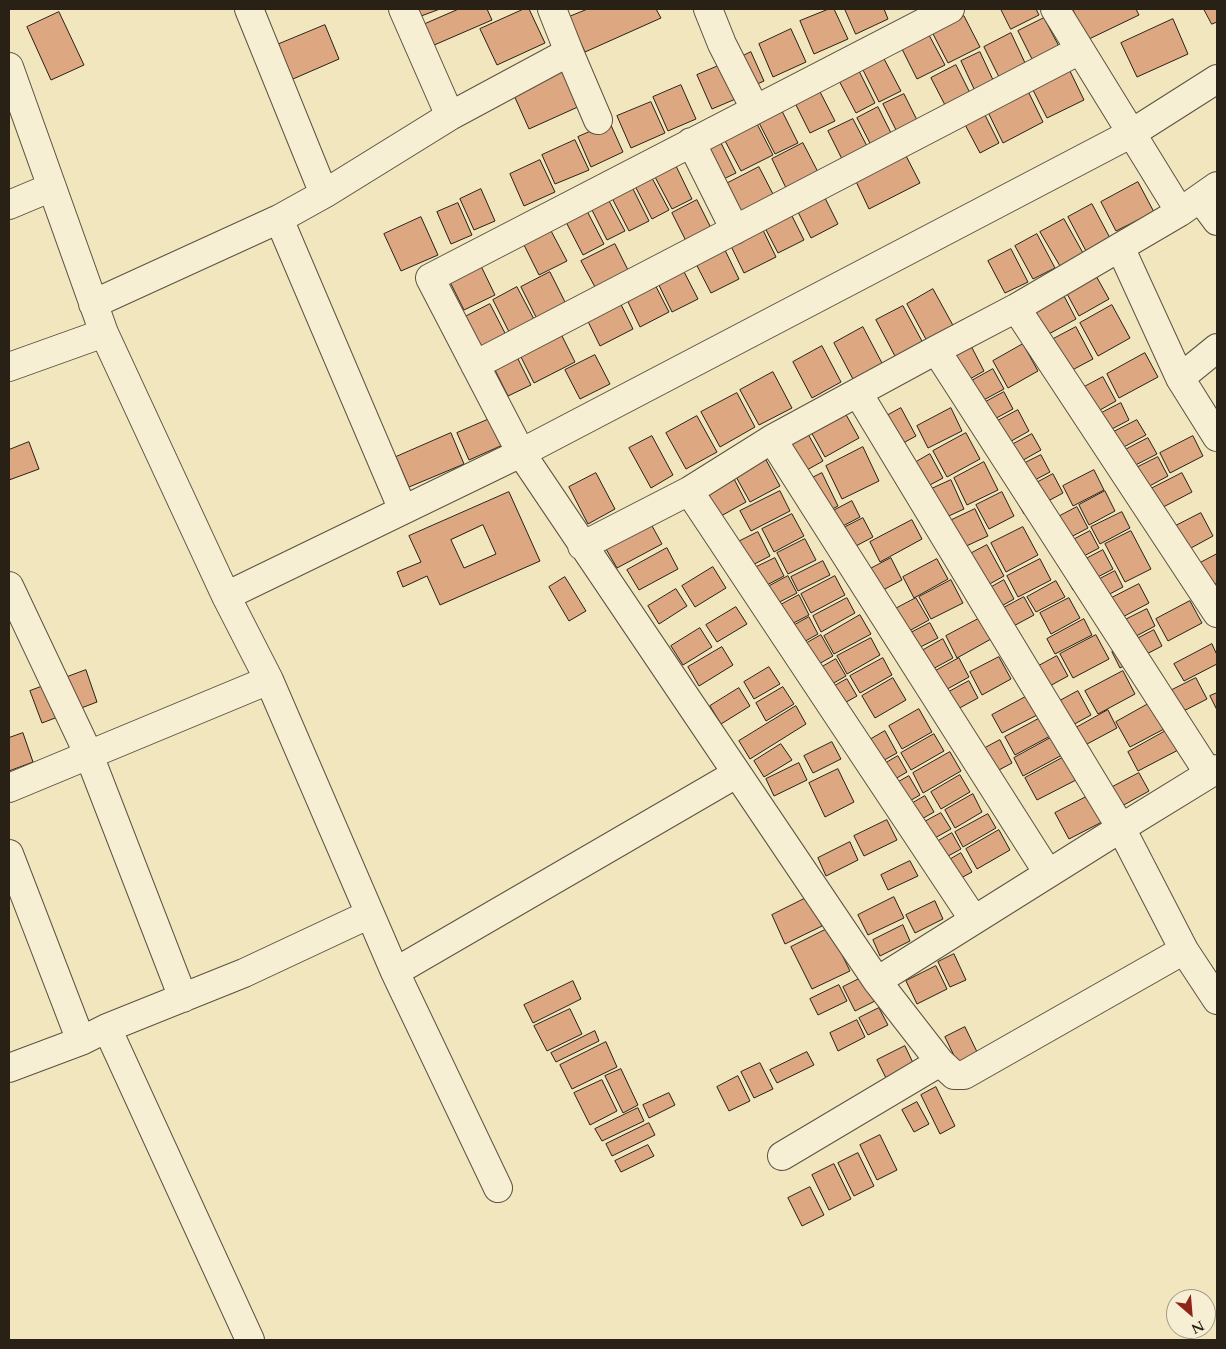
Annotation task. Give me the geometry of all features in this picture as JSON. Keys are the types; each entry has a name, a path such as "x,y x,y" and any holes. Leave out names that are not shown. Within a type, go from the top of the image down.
{"street":[{"path":"249,9 324,194"},
{"path":"403,9 450,116"},
{"path":"552,9 598,120"},
{"path":"708,9 722,44 755,109"},
{"path":"950,9 430,278 521,453 582,546 877,981 940,1062 954,1075 964,1075 1184,950"},
{"path":"1055,9 1132,133 1199,199 1217,221"},
{"path":"475,365 1080,50"},
{"path":"93,304 279,219 324,194 450,116 569,52"},
{"path":"9,67 104,334 226,596 269,680 395,972 498,1188"},
{"path":"226,596 521,453 1132,133 1217,79"},
{"path":"692,142 735,230"},
{"path":"9,205 52,187"},
{"path":"582,546 689,491 772,439 1016,308 1199,199"},
{"path":"279,219 403,510"},
{"path":"1120,247 1180,378 1217,437"},
{"path":"1016,308 1217,613"},
{"path":"9,367 104,334"},
{"path":"1180,378 1217,348"},
{"path":"877,981 1213,771 936,350"},
{"path":"858,393 1121,828 1184,950 1217,1000"},
{"path":"772,439 1048,873"},
{"path":"689,491 974,920"},
{"path":"9,586 89,755 184,998"},
{"path":"9,788 269,680"},
{"path":"395,972 736,774"},
{"path":"9,854 81,1040"},
{"path":"9,1068 244,973 370,914"},
{"path":"107,1028 250,1340"},
{"path":"782,1156 940,1062"}],"building":[{"path":"409,9 440,9 413,19"},
{"path":"459,9 487,9 492,20 425,49 416,28"},
{"path":"524,9 529,9 545,43 497,65 480,29"},
{"path":"588,9 656,9 661,18 585,52 569,17"},
{"path":"829,9 834,9 848,39 814,54 800,21"},
{"path":"845,9 884,9 888,19 856,34"},
{"path":"1001,9 1036,9 1039,15 1011,29"},
{"path":"1136,9 1139,15 1087,40 1073,10"},
{"path":"1204,9 1217,9 1217,22 1212,24"},
{"path":"59,12 84,65 51,80 27,27"},
{"path":"964,16 980,47 948,63 932,32"},
{"path":"1044,18 1061,50 1034,63 1018,31"},
{"path":"1173,19 1188,54 1137,77 1121,43"},
{"path":"325,25 339,59 286,82 272,47"},
{"path":"791,29 806,62 773,77 759,44"},
{"path":"1011,33 1026,65 1000,79 984,47"},
{"path":"929,35 945,65 917,79 902,49"},
{"path":"751,52 764,81 748,88 735,60"},
{"path":"980,52 994,82 975,91 961,61"},
{"path":"882,55 901,91 879,102 861,66"},
{"path":"730,61 745,95 712,109 697,75"},
{"path":"956,65 970,93 945,105 931,78"},
{"path":"857,67 875,103 856,113 837,77"},
{"path":"1068,67 1084,100 1047,118 1031,86"},
{"path":"564,70 580,106 529,129 513,93"},
{"path":"681,85 696,119 668,131 653,97"},
{"path":"817,86 835,121 810,133 793,99"},
{"path":"1026,87 1043,122 1003,143 986,108"},
{"path":"904,94 919,124 898,134 883,104"},
{"path":"651,102 665,133 631,148 617,116"},
{"path":"779,105 798,143 775,154 756,117"},
{"path":"878,107 893,137 872,147 857,118"},
{"path":"982,109 999,143 980,153 962,119"},
{"path":"853,119 869,150 844,163 828,131"},
{"path":"755,120 773,155 741,171 723,137"},
{"path":"610,123 623,152 591,167 578,137"},
{"path":"719,139 736,173 713,184 696,151"},
{"path":"575,140 589,170 555,184 542,155"},
{"path":"803,143 819,174 787,190 772,159"},
{"path":"902,148 920,183 869,209 852,173"},
{"path":"540,160 555,192 524,206 510,174"},
{"path":"676,166 692,199 672,209 655,177"},
{"path":"759,167 774,196 741,213 726,184"},
{"path":"652,178 669,210 652,219 635,186"},
{"path":"1138,182 1154,212 1116,231 1101,202"},
{"path":"632,187 649,221 629,231 612,198"},
{"path":"481,189 495,221 474,230 460,199"},
{"path":"821,190 838,224 811,238 794,204"},
{"path":"608,199 625,231 607,240 591,208"},
{"path":"697,200 711,228 686,241 672,213"},
{"path":"458,203 472,235 451,244 437,212"},
{"path":"1092,204 1110,238 1086,251 1068,217"},
{"path":"788,208 804,240 778,253 762,222"},
{"path":"587,211 604,244 583,255 566,222"},
{"path":"421,217 438,255 401,271 384,234"},
{"path":"1064,219 1083,253 1060,266 1040,232"},
{"path":"760,224 776,257 744,273 728,240"},
{"path":"550,229 567,261 539,275 523,243"},
{"path":"1037,234 1055,268 1033,279 1015,246"},
{"path":"615,244 628,270 595,287 581,261"},
{"path":"722,244 739,279 711,293 693,258"},
{"path":"1011,249 1028,282 1005,293 988,261"},
{"path":"678,260 698,299 672,312 653,273"},
{"path":"480,264 495,295 464,310 449,280"},
{"path":"647,269 669,312 640,327 619,283"},
{"path":"550,272 567,306 538,321 521,287"},
{"path":"1095,274 1109,299 1079,316 1065,290"},
{"path":"612,286 633,329 600,346 579,303"},
{"path":"517,287 535,321 510,334 493,300"},
{"path":"933,289 955,329 928,343 907,304"},
{"path":"1062,292 1076,319 1038,340 1024,313"},
{"path":"490,304 506,335 479,349 463,318"},
{"path":"1112,305 1130,338 1098,356 1080,323"},
{"path":"903,306 923,343 896,358 876,320"},
{"path":"557,326 575,362 534,383 516,347"},
{"path":"863,327 883,365 854,381 834,343"},
{"path":"1076,327 1093,359 1059,377 1042,345"},
{"path":"970,344 984,371 952,389 937,362"},
{"path":"1023,344 1038,371 1008,388 993,361"},
{"path":"822,346 841,382 812,398 793,362"},
{"path":"513,349 531,385 508,396 490,360"},
{"path":"1145,353 1158,377 1119,398 1107,374"},
{"path":"595,355 610,384 580,399 565,370"},
{"path":"993,369 1004,389 967,409 957,389"},
{"path":"773,372 792,408 759,425 740,390"},
{"path":"1103,377 1116,401 1084,419 1071,394"},
{"path":"1004,392 1013,409 978,428 969,411"},
{"path":"737,393 755,427 720,447 701,412"},
{"path":"1121,403 1129,420 1093,439 1084,422"},
{"path":"901,408 916,436 885,453 870,425"},
{"path":"951,408 962,431 928,448 917,426"},
{"path":"1018,410 1029,431 992,452 981,430"},
{"path":"844,411 859,438 825,457 810,430"},
{"path":"697,416 717,452 686,469 666,433"},
{"path":"494,417 505,444 469,460 457,433"},
{"path":"1137,420 1146,435 1105,457 1096,441"},
{"path":"451,433 464,464 409,487 396,457"},
{"path":"966,433 980,459 947,477 933,451"},
{"path":"808,434 823,461 787,481 772,453"},
{"path":"1032,434 1041,450 1002,472 993,455"},
{"path":"652,436 673,475 651,488 629,448"},
{"path":"1193,436 1203,456 1170,473 1160,453"},
{"path":"1148,438 1157,454 1114,476 1106,460"},
{"path":"29,442 39,469 9,480 9,450"},
{"path":"863,447 879,481 842,499 826,466"},
{"path":"930,454 943,478 911,495 899,472"},
{"path":"1041,455 1050,472 1012,492 1003,474"},
{"path":"1158,457 1168,476 1131,496 1120,476"},
{"path":"765,458 780,486 750,502 735,475"},
{"path":"984,462 998,490 967,505 954,478"},
{"path":"1094,470 1104,490 1073,506 1063,486"},
{"path":"596,473 615,509 588,524 569,487"},
{"path":"822,473 838,506 812,520 796,486"},
{"path":"1182,473 1192,492 1146,516 1135,497"},
{"path":"1053,474 1063,493 1024,514 1014,495"},
{"path":"733,477 746,502 705,525 691,500"},
{"path":"951,480 964,509 927,526 914,497"},
{"path":"780,491 790,511 751,531 740,511"},
{"path":"1105,491 1115,511 1089,525 1079,505"},
{"path":"509,492 540,561 440,605 427,576 403,587 397,572 421,562 409,536","holes":["483,525 496,554 464,568 451,540"]},
{"path":"1002,492 1014,516 989,529 976,505"},
{"path":"852,501 860,517 822,537 814,521"},
{"path":"1077,507 1088,528 1050,548 1039,527"},
{"path":"975,509 988,536 949,554 937,527"},
{"path":"1122,512 1130,528 1100,544 1091,527"},
{"path":"1201,513 1213,536 1169,560 1156,536"},
{"path":"792,514 804,536 774,552 762,529"},
{"path":"863,518 873,537 837,556 826,537"},
{"path":"912,520 922,539 880,562 870,542"},
{"path":"651,524 662,544 617,568 606,549"},
{"path":"1023,527 1038,555 1006,572 991,543"},
{"path":"1090,531 1099,548 1061,568 1052,551"},
{"path":"1131,531 1151,569 1125,582 1105,544"},
{"path":"758,532 770,556 739,572 726,548"},
{"path":"805,539 816,560 788,574 777,553"},
{"path":"987,545 1004,576 968,596 951,564"},
{"path":"667,548 678,569 639,590 627,570"},
{"path":"1103,550 1113,569 1073,590 1063,571"},
{"path":"1217,554 1217,583 1197,594 1185,571"},
{"path":"775,558 784,576 750,594 740,575"},
{"path":"891,558 902,580 866,599 855,577"},
{"path":"937,559 948,579 914,598 903,577"},
{"path":"1040,559 1051,580 1018,597 1007,576"},
{"path":"823,561 830,575 798,591 791,577"},
{"path":"713,567 726,588 695,607 682,586"},
{"path":"1115,571 1123,587 1085,607 1077,591"},
{"path":"788,576 797,593 762,611 753,595"},
{"path":"835,576 845,595 811,613 801,594"},
{"path":"565,577 586,611 569,621 549,587"},
{"path":"951,580 963,603 931,619 919,597"},
{"path":"1004,580 1014,599 982,617 972,598"},
{"path":"1056,581 1065,597 1036,612 1027,597"},
{"path":"1139,584 1149,603 1100,629 1090,609"},
{"path":"676,589 687,606 659,624 648,606"},
{"path":"799,595 809,615 772,634 762,615"},
{"path":"1024,597 1034,615 995,636 985,618"},
{"path":"847,598 855,613 821,632 813,616"},
{"path":"916,598 929,620 891,641 878,618"},
{"path":"1069,598 1080,618 1051,634 1040,613"},
{"path":"1190,601 1202,623 1168,641 1156,619"},
{"path":"736,607 747,624 717,642 706,625"},
{"path":"1147,609 1155,626 1112,649 1103,631"},
{"path":"860,615 871,634 834,654 824,636"},
{"path":"809,617 818,634 784,653 775,636"},
{"path":"980,618 991,639 957,658 946,636"},
{"path":"1084,619 1092,635 1055,654 1047,639"},
{"path":"930,623 938,638 901,657 893,642"},
{"path":"700,628 712,647 683,665 671,646"},
{"path":"1154,630 1162,646 1120,668 1112,652"},
{"path":"821,635 833,656 799,675 788,654"},
{"path":"1096,635 1109,659 1073,678 1060,654"},
{"path":"871,638 880,655 847,674 837,656"},
{"path":"943,639 953,658 918,677 909,658"},
{"path":"1212,644 1217,655 1217,664 1184,681 1174,664"},
{"path":"722,647 733,665 699,686 688,667"},
{"path":"1057,656 1068,676 1035,694 1024,674"},
{"path":"999,657 1011,679 982,695 970,672"},
{"path":"883,658 892,675 860,693 850,676"},
{"path":"959,658 969,677 931,698 921,679"},
{"path":"836,659 846,676 811,696 801,679"},
{"path":"769,667 780,684 754,699 744,682"},
{"path":"86,670 97,702 42,723 30,691"},
{"path":"1123,671 1135,694 1098,714 1085,691"},
{"path":"893,678 906,700 875,718 862,696"},
{"path":"1196,678 1207,699 1170,718 1158,697"},
{"path":"847,679 857,696 823,715 813,698"},
{"path":"969,681 978,698 943,717 934,700"},
{"path":"783,687 794,704 766,721 756,703"},
{"path":"739,688 750,706 721,724 710,706"},
{"path":"1078,691 1091,715 1060,732 1047,708"},
{"path":"1217,693 1217,710 1210,696"},
{"path":"1031,694 1041,713 1002,733 992,715"},
{"path":"1150,703 1164,729 1130,747 1116,722"},
{"path":"796,706 806,724 750,759 739,741"},
{"path":"919,709 932,732 902,749 889,726"},
{"path":"1108,710 1117,728 1074,751 1065,734"},
{"path":"1042,717 1052,735 1015,755 1005,737"},
{"path":"1171,728 1182,748 1138,771 1128,752"},
{"path":"885,731 897,753 866,770 854,749"},
{"path":"23,733 33,762 9,771 9,738"},
{"path":"934,734 944,751 911,770 901,753"},
{"path":"1054,736 1064,754 1023,776 1014,758"},
{"path":"1000,740 1012,763 984,778 972,755"},
{"path":"832,742 841,759 813,773 804,756"},
{"path":"781,744 792,760 764,777 754,761"},
{"path":"950,752 961,771 923,793 913,773"},
{"path":"898,756 907,772 876,790 867,774"},
{"path":"1064,757 1076,780 1037,800 1025,778"},
{"path":"799,763 807,780 774,796 766,779"},
{"path":"838,769 854,802 825,817 809,783"},
{"path":"1139,773 1149,791 1113,811 1103,792"},
{"path":"960,775 970,792 941,809 931,792"},
{"path":"909,776 920,795 906,803 895,784"},
{"path":"973,794 982,812 955,828 945,810"},
{"path":"925,796 934,812 906,828 897,812"},
{"path":"1088,796 1102,822 1069,839 1055,813"},
{"path":"941,813 951,829 913,850 904,833"},
{"path":"988,814 996,828 963,847 955,832"},
{"path":"887,820 897,840 864,856 854,836"},
{"path":"999,830 1010,850 977,869 966,849"},
{"path":"952,833 961,849 926,868 918,853"},
{"path":"850,842 858,860 826,876 818,858"},
{"path":"961,853 972,872 939,890 929,872"},
{"path":"910,861 918,876 888,890 881,875"},
{"path":"808,897 822,926 785,944 772,915"},
{"path":"894,897 904,918 868,935 858,915"},
{"path":"935,901 943,919 915,933 906,915"},
{"path":"903,925 910,941 880,956 873,940"},
{"path":"829,928 850,971 812,989 791,947"},
{"path":"954,954 966,980 950,987 938,962"},
{"path":"936,966 947,989 917,1004 906,981"},
{"path":"863,977 875,1001 855,1011 843,987"},
{"path":"573,981 581,999 533,1023 524,1005"},
{"path":"839,985 847,1001 818,1015 810,999"},
{"path":"879,1008 888,1025 868,1035 859,1018"},
{"path":"570,1009 582,1034 547,1051 534,1026"},
{"path":"857,1020 865,1037 838,1051 830,1033"},
{"path":"965,1027 979,1056 959,1066 945,1037"},
{"path":"595,1031 599,1041 556,1062 551,1053"},
{"path":"606,1042 617,1067 572,1089 560,1065"},
{"path":"905,1046 915,1067 887,1080 877,1060"},
{"path":"807,1052 814,1065 777,1083 770,1070"},
{"path":"760,1063 773,1089 754,1098 741,1072"},
{"path":"621,1069 638,1105 623,1113 605,1076"},
{"path":"738,1076 750,1101 729,1111 717,1087"},
{"path":"602,1080 617,1111 590,1125 574,1093"},
{"path":"936,1087 955,1126 940,1134 921,1095"},
{"path":"669,1093 675,1105 649,1118 643,1105"},
{"path":"917,1102 929,1124 914,1132 902,1110"},
{"path":"638,1108 644,1121 602,1141 595,1129"},
{"path":"649,1123 655,1135 612,1156 606,1144"},
{"path":"880,1135 897,1170 877,1180 860,1145"},
{"path":"648,1145 654,1156 621,1172 615,1161"},
{"path":"858,1153 874,1186 854,1196 838,1163"},
{"path":"834,1164 851,1199 829,1210 812,1175"},
{"path":"810,1187 824,1215 802,1226 788,1198"}]}
